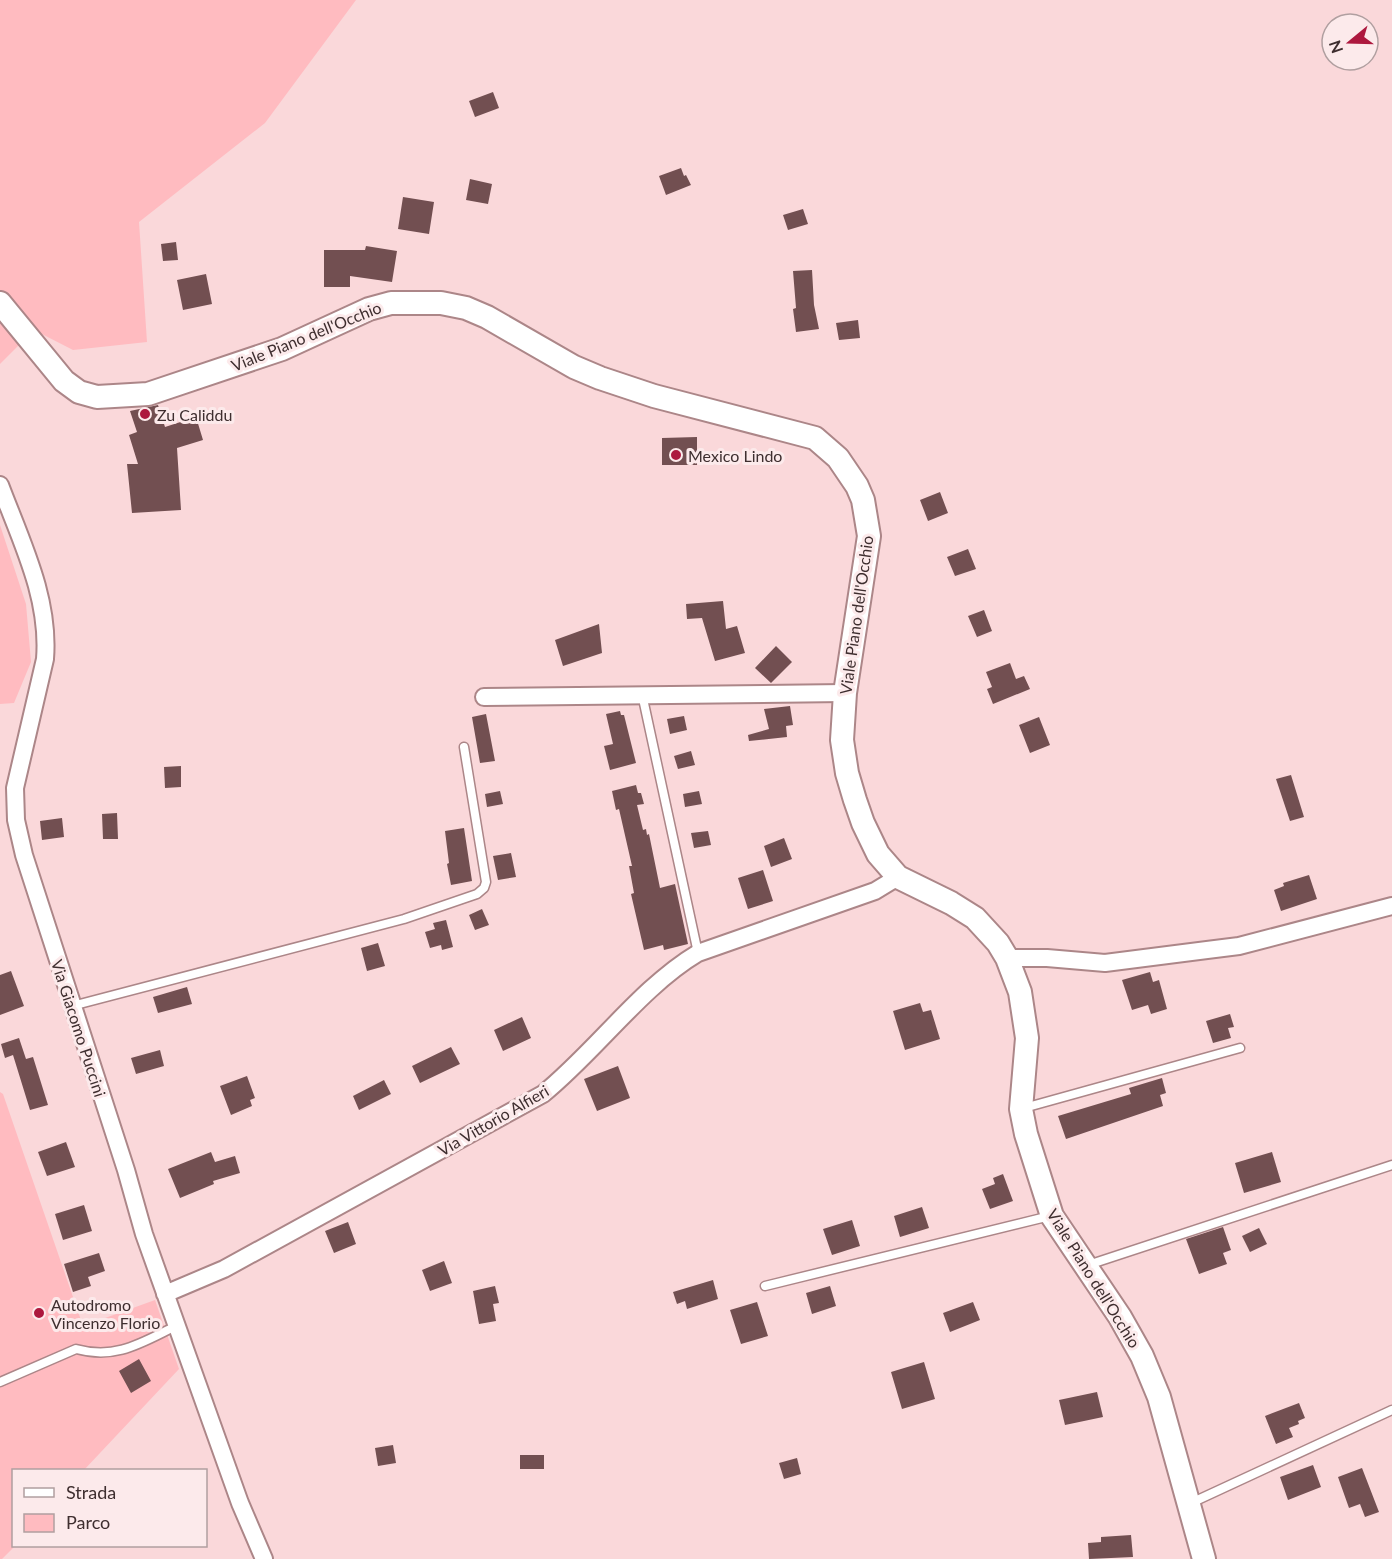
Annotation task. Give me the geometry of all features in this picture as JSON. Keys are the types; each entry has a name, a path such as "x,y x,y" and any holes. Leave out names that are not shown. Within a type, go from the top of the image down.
{"main road":[{"name":"Viale Piano dell'Occhio","path":"0,303 64,381 79,392 97,397 148,394 282,349 369,309 392,303 424,302 466,308 487,316 574,367 626,388 815,438 838,458 857,486 862,500 868,536 845,693 842,740 846,773 862,823 878,854 898,877 951,903 975,918 998,943 1007,958 1020,992 1027,1038 1021,1109 1026,1134 1052,1215 1120,1317 1142,1356 1159,1397 1204,1559"}],"street":[{"name":"Via Giacomo Puccini","path":"0,485 36,580 44,611 47,639 45,659 15,788 16,820 33,886 126,1170 144,1234 240,1503 264,1559"},
{"path":"484,698 642,694 845,693"},
{"name":"Via Vittorio Alfieri","path":"165,1294 224,1269 543,1094 562,1079 658,983 681,963 698,953 875,891 898,877"},
{"path":"1007,958 1047,958 1105,963 1207,951 1239,946 1392,906"}],"lane":[{"path":"642,694 698,953"},
{"path":"72,1006 404,919 477,894 484,888 486,882 464,747"},
{"path":"1021,1109 1240,1048"},
{"path":"1084,1266 1392,1165"},
{"path":"765,1286 1052,1215"},
{"path":"0,1382 76,1349 104,1353 115,1352 128,1349 176,1326"},
{"path":"1189,1504 1392,1410"}],"green space":[{"path":"0,0 356,0 265,123 139,222 147,342 73,350 34,330 0,364"},
{"path":"0,525 26,604 31,662 14,703 0,704"},
{"name":"Autodromo Vincenzo Florio","path":"0,1092 3,1094 83,1326 155,1300 179,1369 85,1469 12,1469 12,1547 14,1547 0,1559"}],"building":[{"path":"493,92 499,108 475,117 469,101"},
{"path":"681,168 691,185 666,195 659,176"},
{"path":"470,179 492,184 488,204 466,200"},
{"path":"403,197 434,202 429,234 398,229"},
{"path":"803,209 808,224 788,230 783,215"},
{"path":"176,242 178,260 163,261 161,244"},
{"path":"366,246 397,251 392,282 350,276 350,287 324,287 324,250 365,250"},
{"path":"812,270 814,305 819,329 796,332 793,309 796,308 793,271"},
{"path":"206,274 212,304 183,310 177,280"},
{"path":"858,320 860,338 839,340 836,323"},
{"path":"158,405 165,427 196,417 203,440 177,448 181,510 132,513 127,464 138,464 129,435 137,432 130,411"},
{"path":"697,437 697,465 662,465 662,438"},
{"path":"940,492 948,513 928,521 920,500"},
{"path":"968,549 976,569 955,576 947,557"},
{"path":"723,601 726,629 737,626 745,653 715,661 702,618 687,619 686,604"},
{"path":"984,610 992,631 977,637 968,616"},
{"path":"599,624 602,653 563,666 555,640"},
{"path":"776,646 792,662 771,683 755,668"},
{"path":"1010,663 1016,679 1024,676 1030,689 993,704 987,689 992,687 986,672"},
{"path":"790,706 793,725 786,726 787,737 749,741 748,735 769,729 764,709"},
{"path":"620,711 621,715 624,715 636,763 610,770 604,746 613,744 606,714"},
{"path":"486,714 495,761 480,763 472,717"},
{"path":"684,716 687,730 670,734 667,719"},
{"path":"1039,717 1050,745 1030,753 1019,725"},
{"path":"691,751 695,765 678,769 674,756"},
{"path":"181,766 181,787 165,788 164,767"},
{"path":"1291,775 1304,817 1290,821 1276,779"},
{"path":"636,785 644,804 637,805 643,830 646,829 647,835 649,834 660,888 675,884 688,944 664,950 663,945 644,950 631,894 634,893 629,866 632,866 619,809 616,810 612,791"},
{"path":"500,791 503,804 487,807 485,794"},
{"path":"699,791 702,804 685,807 683,794"},
{"path":"117,813 118,839 103,839 102,814"},
{"path":"62,818 64,837 42,840 40,821"},
{"path":"464,828 472,881 451,885 445,831"},
{"path":"708,831 711,845 694,848 691,833"},
{"path":"784,838 792,859 771,867 764,846"},
{"path":"511,853 516,877 498,880 493,856"},
{"path":"763,870 773,901 748,909 738,878"},
{"path":"1309,875 1317,899 1281,911 1274,890 1284,886 1283,883"},
{"path":"482,909 489,925 475,930 469,915"},
{"path":"446,920 453,947 442,950 441,945 430,948 425,932 435,929 433,923"},
{"path":"378,943 385,966 367,971 361,948"},
{"path":"11,971 24,1006 0,1015 0,975"},
{"path":"1150,972 1153,982 1159,980 1167,1009 1151,1014 1148,1005 1132,1010 1122,980"},
{"path":"187,987 192,1004 158,1013 153,997"},
{"path":"920,1003 923,1012 931,1010 940,1039 905,1050 893,1011"},
{"path":"1230,1014 1234,1027 1228,1028 1231,1038 1213,1043 1206,1021"},
{"path":"522,1017 531,1038 503,1051 494,1030"},
{"path":"19,1038 26,1059 33,1057 48,1105 30,1110 13,1055 5,1058 1,1044"},
{"path":"451,1047 460,1064 420,1083 412,1066"},
{"path":"160,1050 164,1066 136,1074 131,1058"},
{"path":"618,1066 630,1098 597,1111 584,1079"},
{"path":"247,1076 255,1098 250,1100 252,1106 231,1115 220,1086"},
{"path":"1162,1078 1166,1093 1160,1095 1163,1106 1066,1139 1058,1116 1131,1094 1129,1088"},
{"path":"384,1080 391,1094 359,1110 353,1096"},
{"path":"66,1142 75,1167 47,1176 38,1152"},
{"path":"211,1152 215,1162 235,1156 240,1173 213,1181 214,1184 180,1198 168,1169"},
{"path":"1272,1152 1281,1182 1244,1193 1235,1163"},
{"path":"1003,1174 1013,1201 990,1209 982,1189 995,1184 993,1178"},
{"path":"84,1205 92,1231 63,1240 55,1214"},
{"path":"922,1207 929,1228 900,1237 894,1216"},
{"path":"852,1220 860,1246 832,1255 823,1229"},
{"path":"348,1222 356,1244 334,1253 325,1231"},
{"path":"1223,1227 1231,1250 1223,1253 1227,1264 1199,1274 1186,1239"},
{"path":"1259,1228 1267,1244 1250,1252 1242,1236"},
{"path":"99,1253 105,1271 88,1277 91,1286 73,1292 64,1264"},
{"path":"444,1261 452,1283 430,1291 422,1270"},
{"path":"713,1280 718,1299 687,1309 685,1301 677,1304 673,1292"},
{"path":"495,1286 499,1303 493,1304 496,1321 479,1324 473,1291"},
{"path":"830,1286 836,1306 812,1314 806,1293"},
{"path":"757,1302 768,1336 741,1344 730,1310"},
{"path":"973,1302 980,1320 950,1332 943,1313"},
{"path":"139,1359 151,1381 131,1393 119,1371"},
{"path":"924,1362 935,1399 902,1409 891,1372"},
{"path":"1097,1392 1103,1417 1065,1425 1059,1400"},
{"path":"1299,1403 1305,1418 1298,1421 1299,1424 1289,1428 1293,1437 1276,1444 1265,1416"},
{"path":"393,1445 396,1463 378,1466 375,1448"},
{"path":"520,1455 544,1455 544,1469 520,1469"},
{"path":"797,1458 801,1474 784,1479 779,1463"},
{"path":"1313,1465 1321,1487 1288,1500 1280,1477"},
{"path":"1362,1468 1379,1512 1365,1517 1360,1504 1349,1508 1338,1477"},
{"path":"1131,1535 1133,1557 1089,1559 1088,1543 1101,1542 1101,1537"}],"place":[{"name":"Zu Caliddu","path":"145,414"},
{"name":"Mexico Lindo","path":"676,455"},
{"name":"Autodromo Vincenzo Florio","path":"39,1313"}]}
